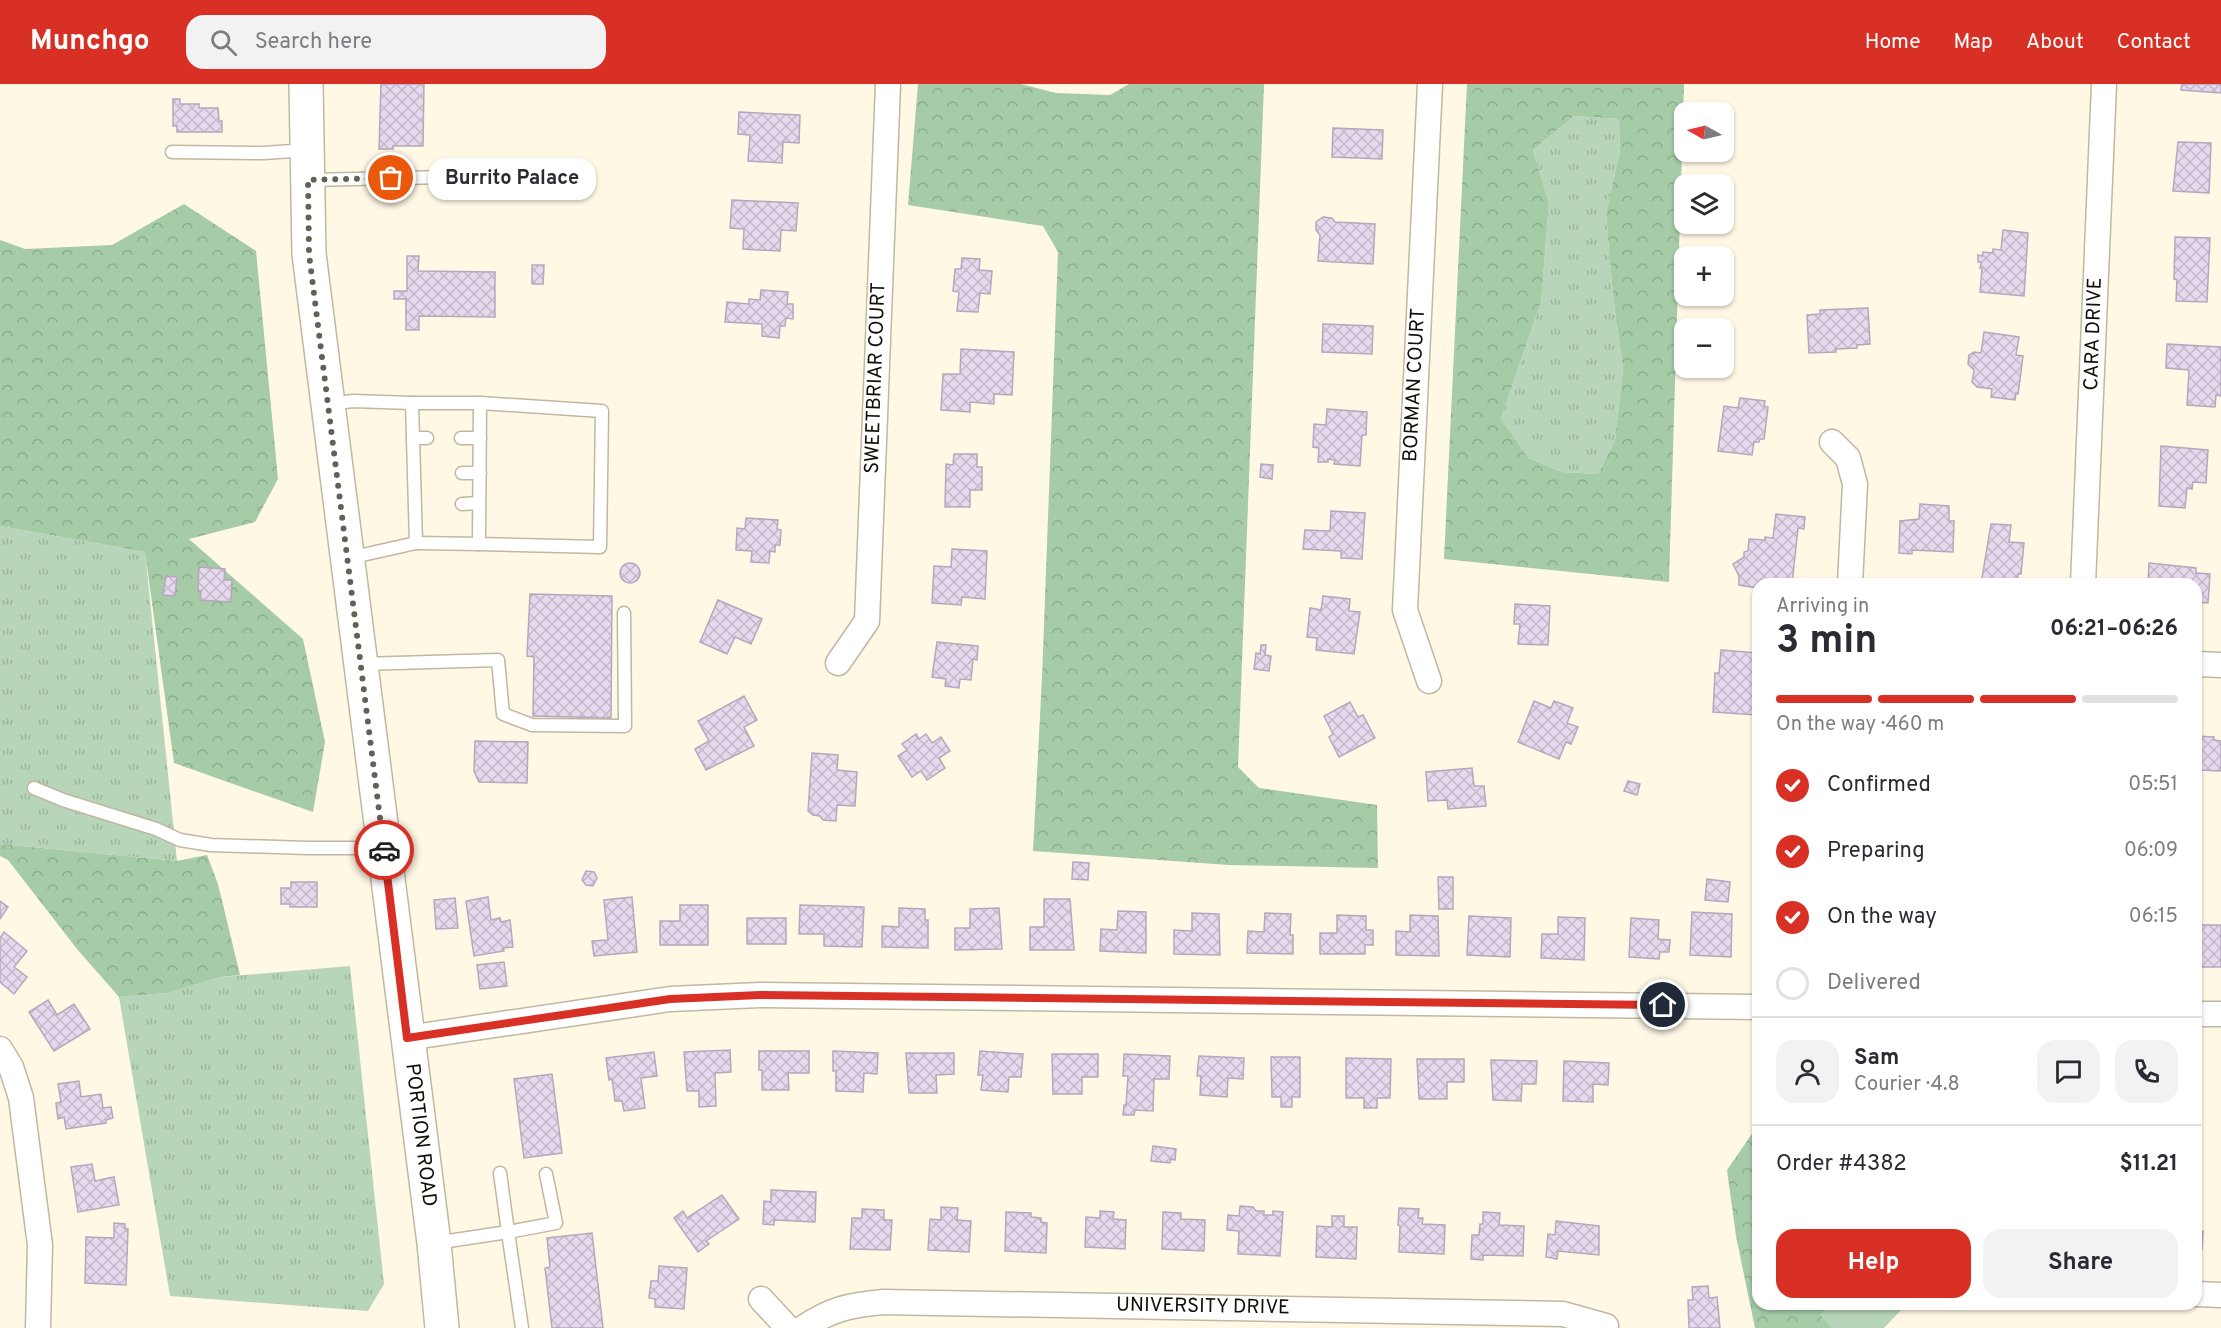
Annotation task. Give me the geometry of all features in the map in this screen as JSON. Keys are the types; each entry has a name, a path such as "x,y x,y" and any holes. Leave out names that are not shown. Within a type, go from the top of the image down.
{"main road":[{"name":"PORTION ROAD","path":"306,84 309,254 434,1243 442,1328"}],"street":[{"name":"SWEETBRIAR COURT","path":"838,663 867,621 888,84"},
{"name":"BORMAN COURT","path":"1429,681 1405,610 1430,84"},
{"name":"CARA DRIVE","path":"2083,578 2104,84"},
{"path":"1832,442 1848,458 1855,484 1850,578"},
{"path":"2202,664 2221,666"},
{"path":"407,1038 670,999 760,995 1752,1006"},
{"path":"2202,1014 2221,1014"},
{"path":"0,1049 11,1067 21,1098 40,1245 38,1328"},
{"path":"2202,1294 2221,1295"},
{"path":"761,1299 788,1328"},
{"name":"UNIVERSITY DRIVE","path":"803,1328 824,1314 859,1304 883,1302 1563,1314 1606,1326 1605,1328"}],"lane":[{"path":"172,152 264,153 307,165 446,177"},
{"path":"328,404 353,401 480,403 602,411 600,547 416,543 347,558"},
{"path":"412,403 413,438 420,473 416,543"},
{"path":"479,544 480,403"},
{"path":"413,438 427,438"},
{"path":"462,438 480,438"},
{"path":"462,473 480,473"},
{"path":"462,504 479,503"},
{"path":"361,664 498,660 503,714 532,725 625,726 624,613"},
{"path":"34,788 63,800 156,829 180,840 211,845 384,848"},
{"path":"500,1173 522,1328"},
{"path":"434,1243 556,1223 546,1174"}],"green space":[{"path":"918,84 1021,84 1056,93 1110,95 1129,84 1264,84 1238,767 1259,788 1377,805 1378,868 1229,865 1033,851 1058,252 1043,226 908,205"},
{"path":"1467,84 1684,84 1683,102 1674,102 1674,162 1682,162 1681,174 1674,174 1674,234 1679,234 1679,246 1674,246 1674,306 1677,306 1677,318 1674,318 1675,378 1669,582 1444,559","holes":["1574,116 1619,119 1620,150 1606,214 1613,295 1623,369 1615,440 1598,474 1562,472 1528,458 1501,418 1541,302 1549,203 1533,150"]},
{"path":"1574,116 1619,119 1620,150 1606,214 1613,295 1623,369 1615,440 1598,474 1562,472 1528,458 1501,418 1541,302 1549,203 1533,150"},
{"path":"184,204 256,251 278,479 255,522 189,539 303,639 325,742 313,812 174,763 145,552 0,526 0,240 25,249 112,245"},
{"path":"0,526 145,552 177,861 0,844"},
{"path":"0,844 177,861 207,855 218,884 240,975 221,977 167,993 119,997 77,949 8,860 0,856"},
{"path":"350,966 384,1284 368,1311 170,1296 119,997 167,993 221,977"},
{"path":"1752,1134 1752,1310 1846,1310 1851,1328 1755,1328 1736,1236 1727,1170"},
{"path":"1825,1310 1901,1310 1884,1328 1832,1328 1820,1315"}],"building":[{"path":"381,84 424,84 423,146 393,146 393,149 379,149"},
{"path":"2182,84 2221,84 2221,93 2181,90"},
{"path":"173,99 180,99 180,104 199,104 199,108 218,108 219,121 222,121 222,132 177,132 177,126 173,126"},
{"path":"739,112 800,115 799,143 783,142 782,163 748,161 750,135 738,134"},
{"path":"1333,128 1383,130 1382,159 1332,157"},
{"path":"2178,142 2211,143 2209,193 2173,191"},
{"path":"732,200 798,203 796,231 781,230 780,251 743,249 744,229 730,228"},
{"path":"1323,217 1332,218 1335,222 1375,224 1373,264 1318,261 1320,235 1316,230 1316,222"},
{"path":"2003,230 2028,233 2024,296 1980,292 1982,268 1980,268 1981,262 1978,262 1978,255 1982,256 1983,252 1993,253 1993,249 2001,250"},
{"path":"2175,237 2210,238 2207,302 2176,301"},
{"path":"407,256 419,256 418,271 495,272 495,317 419,316 419,330 406,330 406,299 394,299 394,291 407,291"},
{"path":"962,258 980,259 979,270 992,271 990,294 980,293 978,312 957,311 959,292 953,291 955,269 961,269"},
{"path":"532,265 544,265 543,284 532,284"},
{"path":"761,290 788,292 787,304 793,304 793,319 786,318 785,326 780,326 779,338 762,336 762,324 725,322 727,302 749,304 749,299 760,300"},
{"path":"1868,308 1870,344 1857,345 1857,348 1836,349 1836,352 1809,353 1807,315 1820,314 1820,310"},
{"path":"1323,324 1373,326 1372,354 1322,352"},
{"path":"1984,332 2019,337 2016,355 2023,356 2018,394 2016,393 2015,400 1991,397 1992,389 1977,387 1972,382 1974,370 1968,364 1969,355 1974,352 1981,353"},
{"path":"2167,344 2221,347 2221,396 2216,395 2215,407 2187,405 2189,370 2166,368"},
{"path":"961,349 1014,352 1012,395 994,394 994,404 970,402 970,412 941,410 943,374 960,374"},
{"path":"1740,398 1765,401 1764,406 1768,407 1764,439 1754,442 1752,455 1718,451 1724,406 1738,408"},
{"path":"1327,409 1367,412 1366,435 1362,435 1360,466 1334,464 1335,460 1328,459 1328,462 1318,462 1319,448 1313,447 1314,424 1326,425"},
{"path":"2161,446 2208,450 2206,483 2193,482 2192,489 2187,488 2185,508 2159,506"},
{"path":"954,454 977,454 977,467 982,467 982,490 970,490 970,507 945,507 946,464 953,465"},
{"path":"1261,464 1273,465 1272,479 1260,477"},
{"path":"1920,504 1949,506 1949,521 1954,521 1953,552 1912,550 1912,554 1899,553 1900,521 1919,519"},
{"path":"1331,511 1365,513 1362,559 1341,558 1341,551 1303,549 1305,530 1330,531"},
{"path":"1776,514 1805,517 1804,529 1798,528 1793,578 1752,578 1752,587 1739,585 1739,576 1733,564 1744,557 1744,552 1748,551 1749,539 1773,538"},
{"path":"746,518 778,520 777,529 781,530 780,545 775,545 775,552 770,551 769,563 751,562 752,551 736,550 737,528 745,529"},
{"path":"1991,524 2011,525 2009,542 2024,543 2021,574 2018,574 2018,578 1982,578"},
{"path":"952,549 987,551 985,599 962,597 961,605 932,603 934,566 951,567"},
{"path":"630,563 637,566 640,573 637,580 630,583 623,580 620,573 623,566"},
{"path":"2149,563 2196,568 2196,573 2210,574 2208,603 2202,602 2202,578 2148,578"},
{"path":"199,567 225,569 224,580 232,580 231,602 200,600"},
{"path":"166,576 177,577 175,596 163,595"},
{"path":"530,594 612,596 611,718 533,716 534,657 527,656"},
{"path":"1323,596 1350,599 1349,611 1360,612 1354,654 1316,650 1317,638 1307,637 1310,608 1321,610"},
{"path":"718,600 762,619 751,644 735,637 727,654 700,642"},
{"path":"1515,604 1550,606 1548,645 1518,644 1520,624 1514,624"},
{"path":"937,642 978,646 977,660 973,659 971,680 960,679 959,688 945,686 946,679 932,677"},
{"path":"1261,645 1266,645 1265,655 1271,656 1269,671 1254,669 1256,653 1260,654"},
{"path":"1721,650 1752,653 1752,715 1713,712 1715,673 1719,673"},
{"path":"744,696 757,720 744,727 754,746 706,770 695,749 709,741 698,721"},
{"path":"1534,701 1551,708 1554,701 1573,708 1567,723 1578,727 1571,744 1566,742 1559,759 1518,742"},
{"path":"1350,702 1358,717 1363,715 1375,738 1339,757 1329,737 1333,734 1324,716"},
{"path":"916,734 919,739 926,734 932,743 941,737 950,751 939,758 945,768 927,780 921,771 912,777 898,756 907,750 902,744"},
{"path":"2202,736 2214,737 2214,740 2221,741 2221,771 2202,770"},
{"path":"475,741 528,742 527,783 479,782 474,771"},
{"path":"812,753 838,755 837,770 857,772 855,806 837,805 836,821 823,820 820,816 808,811"},
{"path":"1472,768 1474,786 1484,786 1486,806 1448,809 1447,800 1428,801 1426,772"},
{"path":"1628,781 1640,784 1637,795 1624,791"},
{"path":"1073,862 1089,863 1088,880 1072,879"},
{"path":"586,871 594,872 597,878 593,886 586,885 582,880"},
{"path":"1438,877 1453,877 1453,909 1439,909"},
{"path":"1707,879 1730,882 1728,902 1705,900"},
{"path":"291,882 317,882 317,907 290,907 290,904 281,904 281,888 291,888"},
{"path":"488,897 491,920 500,918 501,922 510,920 513,947 503,948 504,951 474,956 466,901"},
{"path":"632,897 637,952 594,956 592,941 608,940 604,900"},
{"path":"455,898 458,928 436,929 434,900"},
{"path":"1044,899 1070,899 1074,950 1030,950 1030,927 1044,927"},
{"path":"0,901 8,907 0,919"},
{"path":"680,905 708,905 708,945 660,945 660,921 680,921"},
{"path":"800,905 864,907 862,947 824,946 824,934 799,934"},
{"path":"899,908 925,909 925,920 928,920 928,948 882,947 882,926 899,927"},
{"path":"999,908 1002,949 955,950 955,928 970,928 970,909"},
{"path":"1118,911 1146,912 1146,953 1100,951 1101,929 1117,930"},
{"path":"1692,912 1732,914 1731,957 1690,955"},
{"path":"1192,913 1219,914 1220,955 1174,954 1174,930 1192,931"},
{"path":"1265,913 1291,914 1290,935 1293,935 1293,954 1247,953 1248,931 1264,932"},
{"path":"1337,915 1366,916 1366,930 1373,930 1373,945 1365,945 1365,954 1320,954 1320,933 1337,933"},
{"path":"1410,915 1438,916 1439,956 1396,955 1396,931 1410,932"},
{"path":"1469,916 1511,918 1510,957 1467,955"},
{"path":"1558,917 1585,918 1584,960 1541,958 1542,934 1558,934"},
{"path":"747,918 786,918 786,944 747,944"},
{"path":"1631,918 1659,920 1658,939 1670,940 1669,952 1660,952 1659,959 1629,957"},
{"path":"2202,925 2221,925 2221,967 2202,967"},
{"path":"4,932 27,951 14,967 27,977 14,994 0,982 0,938"},
{"path":"504,962 507,986 480,989 477,965"},
{"path":"48,1000 57,1015 74,1004 90,1029 54,1051 29,1012"},
{"path":"730,1050 731,1072 715,1073 716,1106 699,1107 699,1091 687,1091 684,1052"},
{"path":"759,1051 809,1051 809,1073 788,1073 789,1090 762,1090"},
{"path":"833,1051 878,1053 877,1074 864,1073 863,1092 836,1091"},
{"path":"980,1051 1023,1054 1021,1077 1009,1077 1008,1092 981,1090 983,1075 978,1075"},
{"path":"654,1052 657,1076 641,1078 645,1108 624,1111 622,1101 615,1101 606,1058"},
{"path":"906,1053 954,1053 954,1074 936,1075 937,1093 909,1093"},
{"path":"1052,1054 1098,1054 1098,1077 1082,1077 1082,1094 1053,1094"},
{"path":"1124,1054 1170,1056 1169,1079 1154,1079 1153,1111 1135,1110 1134,1115 1123,1115 1128,1076 1123,1076"},
{"path":"1199,1056 1244,1058 1243,1079 1228,1078 1227,1097 1200,1095 1201,1076 1197,1076"},
{"path":"1271,1057 1300,1057 1300,1097 1292,1097 1292,1107 1281,1107 1281,1097 1272,1097"},
{"path":"1346,1058 1391,1059 1390,1098 1377,1098 1377,1108 1364,1108 1364,1098 1346,1098"},
{"path":"1417,1059 1464,1059 1464,1082 1447,1082 1447,1099 1419,1099"},
{"path":"1491,1060 1537,1061 1536,1084 1522,1084 1521,1101 1493,1100"},
{"path":"1564,1061 1609,1063 1608,1085 1593,1084 1593,1102 1563,1101"},
{"path":"552,1074 562,1153 524,1158 514,1079"},
{"path":"79,1081 81,1097 101,1094 103,1108 111,1107 113,1118 106,1120 106,1123 66,1129 64,1117 58,1119 56,1103 61,1102 58,1084"},
{"path":"1153,1146 1176,1149 1175,1160 1171,1159 1170,1163 1151,1161"},
{"path":"92,1164 95,1181 114,1177 119,1205 78,1212 71,1167"},
{"path":"771,1190 816,1192 815,1222 774,1220 774,1225 763,1224 764,1201 771,1202"},
{"path":"722,1195 739,1219 706,1241 709,1244 698,1252 674,1218 683,1211 687,1218"},
{"path":"1240,1206 1264,1211 1264,1215 1273,1215 1273,1211 1283,1212 1280,1256 1238,1254 1239,1231 1227,1230 1228,1215 1239,1216"},
{"path":"941,1207 958,1208 957,1220 971,1221 969,1252 928,1250 930,1219 941,1220"},
{"path":"1399,1208 1419,1209 1418,1218 1423,1218 1422,1224 1445,1225 1444,1254 1399,1252"},
{"path":"862,1209 884,1210 884,1220 892,1220 890,1250 850,1249 852,1218 862,1218"},
{"path":"1100,1211 1114,1212 1113,1219 1126,1220 1125,1249 1085,1247 1086,1217 1100,1218"},
{"path":"1006,1212 1031,1213 1031,1217 1041,1218 1041,1222 1047,1223 1046,1253 1005,1251"},
{"path":"1163,1212 1181,1213 1181,1219 1205,1220 1204,1251 1162,1249"},
{"path":"1483,1212 1500,1213 1499,1225 1524,1226 1523,1256 1483,1255 1483,1260 1471,1259 1472,1235 1479,1235 1480,1224 1483,1224"},
{"path":"1332,1216 1344,1216 1344,1227 1357,1227 1356,1259 1316,1257 1317,1226 1332,1227"},
{"path":"1556,1221 1599,1226 1599,1255 1558,1251 1557,1259 1546,1257 1548,1234 1555,1235"},
{"path":"114,1223 125,1224 125,1228 128,1229 126,1285 85,1283 86,1237 114,1238"},
{"path":"592,1233 603,1328 552,1328 545,1268 550,1267 547,1238"},
{"path":"659,1266 687,1268 684,1309 655,1307 655,1299 649,1298 651,1281 658,1281"},
{"path":"1708,1286 1709,1298 1717,1297 1720,1328 1689,1328 1688,1300 1693,1300 1692,1287"}],"way so far":[{"path":"384,850 309,254 308,180 391,178"}],"place":[{"name":"Burrito Palace","path":"391,178"}],"route":[{"path":"384,850 407,1038 670,999 760,995 1663,1005"}]}
